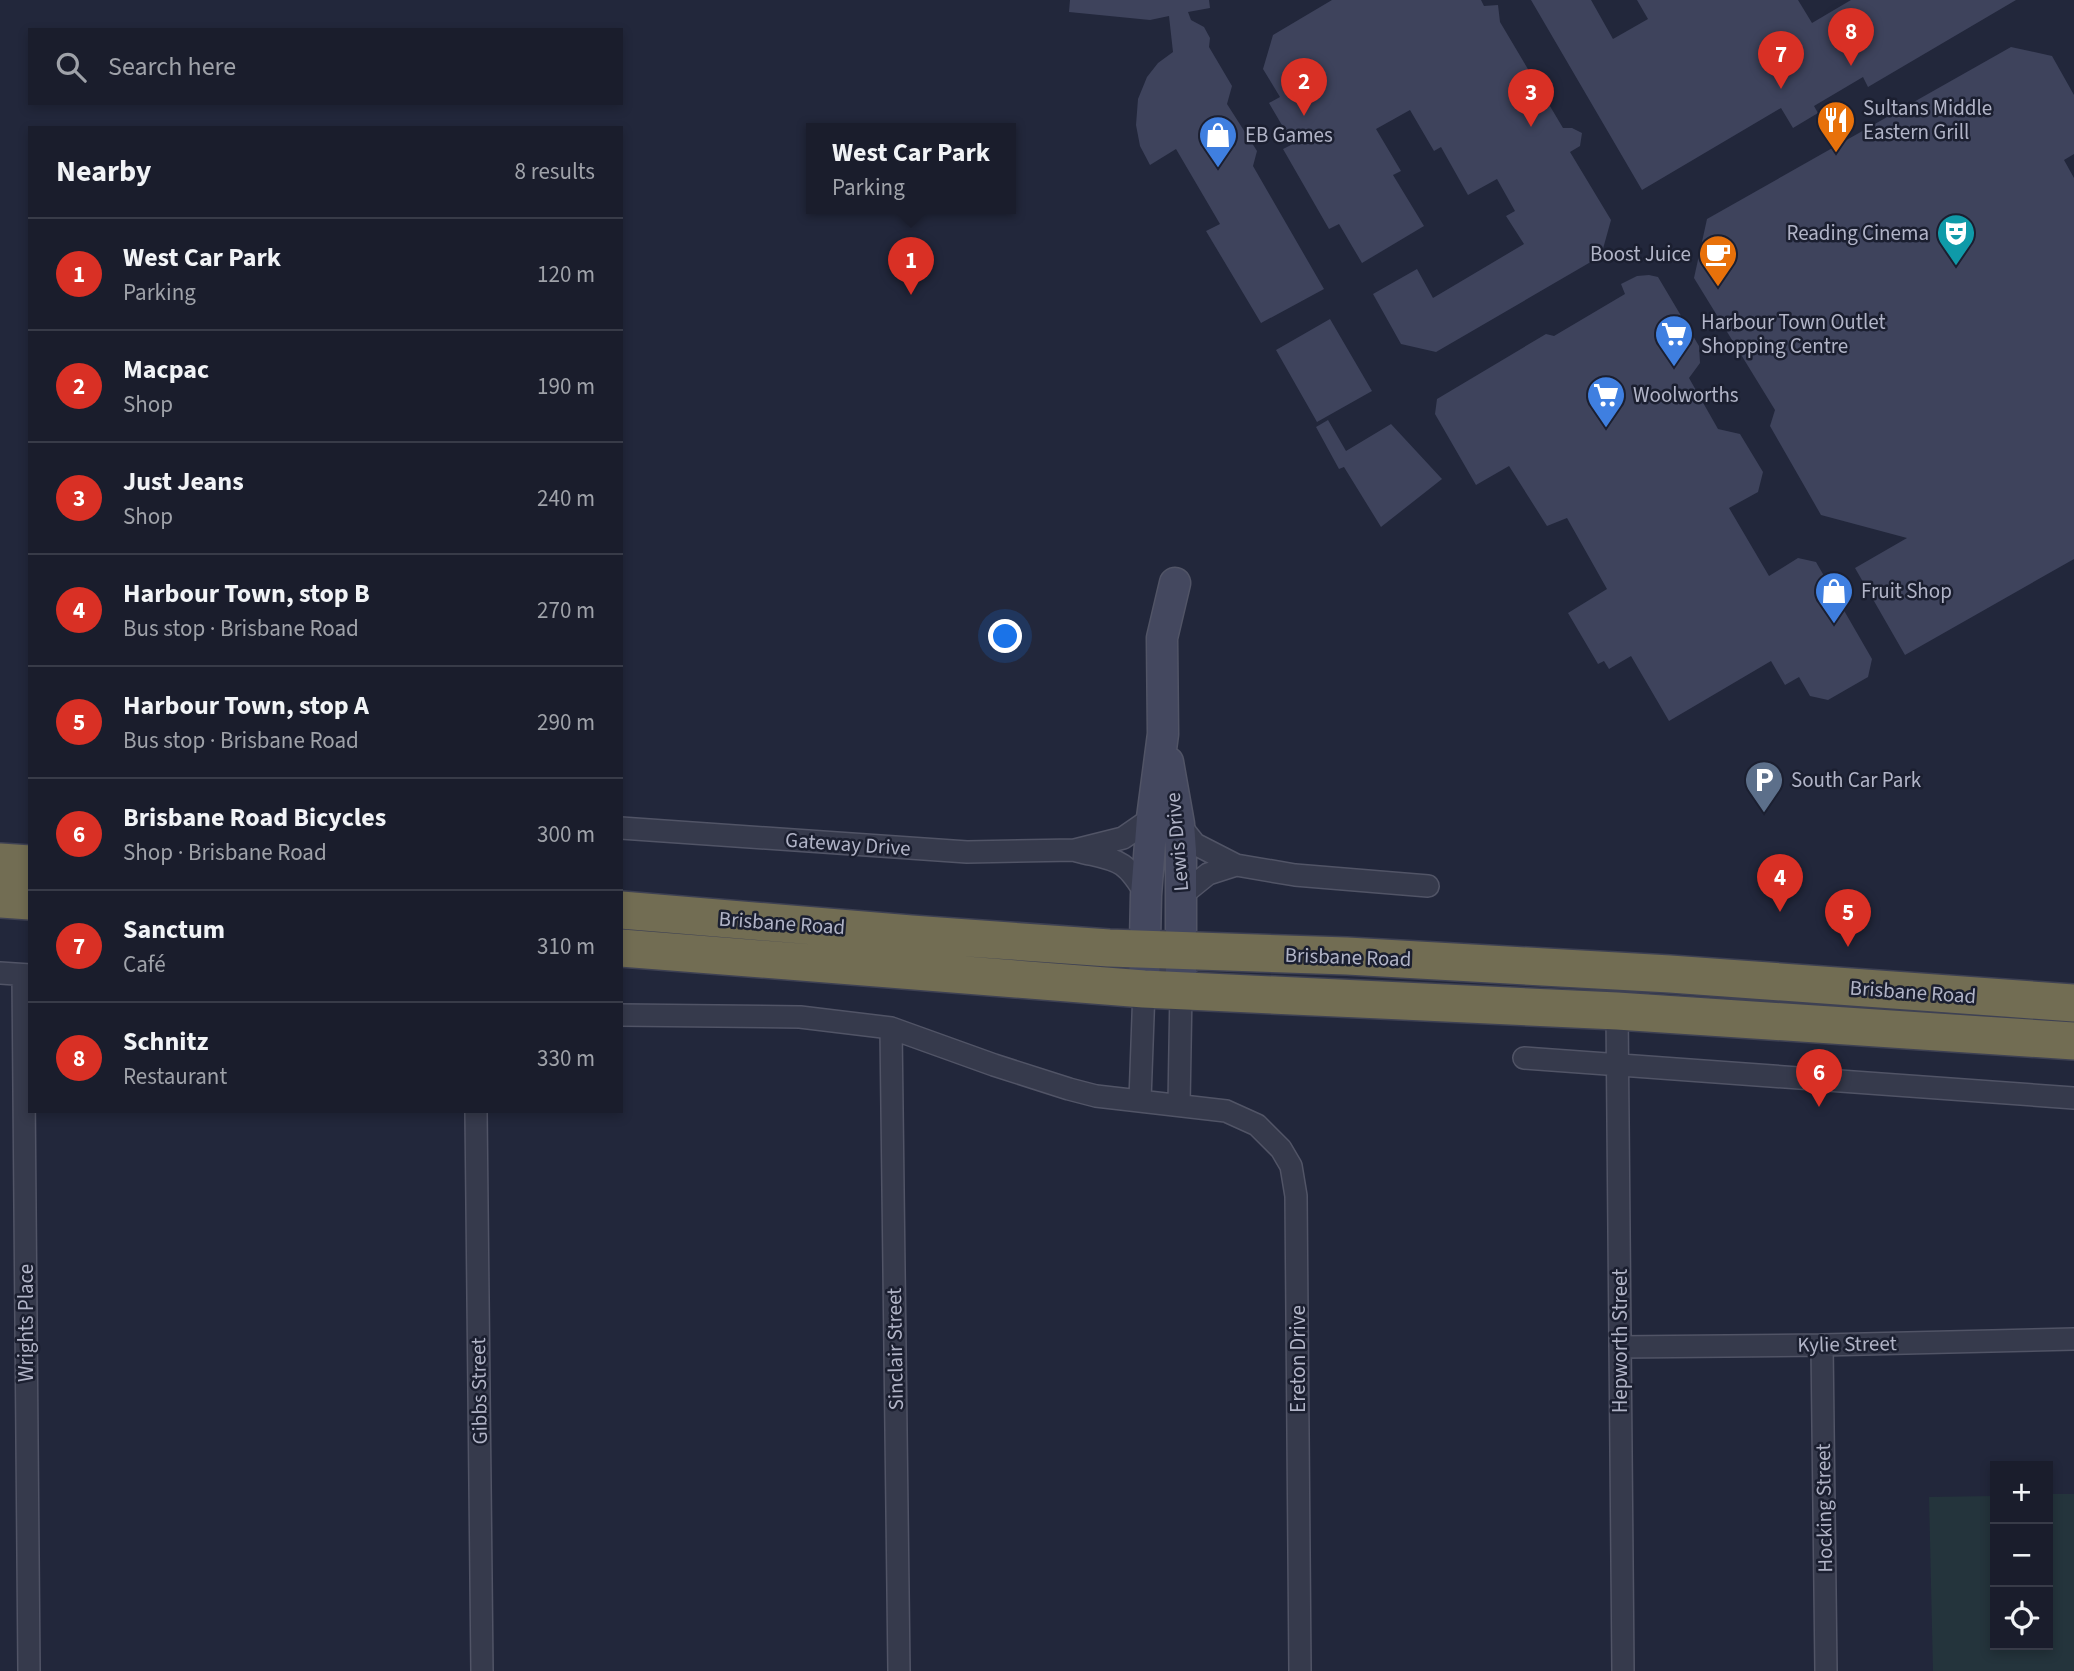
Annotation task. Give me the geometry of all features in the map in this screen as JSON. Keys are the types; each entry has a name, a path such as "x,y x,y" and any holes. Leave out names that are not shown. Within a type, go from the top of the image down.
{"highway":[{"path":"0,862 28,864"},
{"path":"0,899 28,901"},
{"name":"Brisbane Road","path":"623,910 1145,950 1347,956 1643,972 2074,1003"},
{"name":"Brisbane Road","path":"623,948 1144,989 1617,1011 2074,1041"}],"street":[{"name":"Lewis Drive","path":"1175,583 1162,638 1163,734 1165,821 1182,895 1181,990"},
{"name":"Lewis Drive","path":"1144,989 1146,895 1165,821"},
{"name":"Gateway Drive","path":"623,828 967,852 1075,850 1123,838 1165,821"},
{"path":"1165,821 1195,844 1236,865 1295,875 1428,886"},
{"name":"Gateway Drive","path":"1075,850 1118,861 1135,875 1146,895"},
{"path":"1182,895 1208,874 1236,865"},
{"path":"0,973 27,975"},
{"name":"Wrights Place","path":"27,975 29,1671"},
{"path":"1140,1100 1144,989"},
{"path":"623,1015 800,1017 891,1028 1069,1090 1096,1096 1187,1106 1181,990"},
{"name":"Hepworth Street","path":"1617,1011 1623,1671"},
{"name":"Sinclair Street","path":"891,1028 899,1671"},
{"path":"1524,1058 2074,1098"},
{"name":"Ereton Drive","path":"1187,1106 1226,1111 1257,1125 1282,1149 1291,1166 1294,1180 1297,1209 1300,1671"},
{"name":"Gibbs Street","path":"476,1113 482,1671"},
{"name":"Kylie Street","path":"1620,1347 2074,1339"},
{"name":"Hocking Street","path":"1822,1345 1826,1671"}],"shaded area":[{"path":"2053,1494 2074,1494 2074,1671 1933,1671 1929,1497 1990,1496 1990,1650 2053,1650"}],"building":[{"path":"1070,0 1209,0 1210,8 1188,12 1191,20 1204,27 1210,38 1209,47 1232,86 1227,104 1257,151 1253,166 1324,289 1261,323 1206,231 1220,224 1176,149 1150,165 1140,146 1136,125 1138,99 1147,77 1158,63 1173,52 1169,16 1150,20 1069,12"},
{"path":"1332,0 1481,0 1484,6 1498,5 1500,22 1563,128 1572,128 1582,133 1580,146 1570,152 1611,220 1601,256 1436,352 1401,344 1373,294 1417,269 1433,298 1524,244 1506,216 1515,211 1497,179 1468,195 1441,147 1434,151 1410,110 1376,129 1401,171 1393,175 1424,226 1362,263 1339,224 1329,229 1283,149 1293,144 1269,103 1280,97 1263,69 1273,35"},
{"path":"1531,0 1591,0 1613,39 1648,19 1637,0 1798,0 1812,23 1851,0 2016,0 1868,87 1863,77 1814,106 1818,113 1793,128 1781,108 1642,190"},
{"path":"2011,47 2052,56 2074,95 2074,154 2064,160 2074,178 2074,559 1905,655 1855,568 1907,538 1821,515 1770,426 1775,410 1694,278 1707,219"},
{"path":"1637,276 1658,277 1699,346 1700,363 1689,378 1718,429 1740,434 1763,472 1758,492 1729,508 1769,576 1798,558 1816,562 1872,659 1868,677 1828,700 1810,696 1799,677 1785,685 1771,661 1669,721 1631,656 1609,669 1604,661 1598,664 1568,613 1607,589 1567,518 1547,526 1509,466 1476,485 1435,414 1437,399 1546,334 1554,336 1625,294 1621,284"},
{"path":"1330,319 1372,391 1317,422 1276,350"},
{"path":"1328,420 1346,451 1391,424 1442,479 1381,527 1344,467 1339,469 1316,427"}],"place":[{"name":"Schnitz","path":"1851,66"},
{"name":"Sanctum","path":"1781,89"},
{"name":"Macpac","path":"1304,116"},
{"name":"Just Jeans","path":"1531,127"},
{"name":"Sultans Middle Eastern Grill","path":"1836,154"},
{"name":"EB Games","path":"1218,169"},
{"name":"Reading Cinema","path":"1956,267"},
{"name":"Boost Juice","path":"1718,288"},
{"name":"West Car Park","path":"911,295"},
{"name":"Harbour Town Outlet Shopping Centre","path":"1674,368"},
{"name":"Woolworths","path":"1606,429"},
{"name":"Fruit Shop","path":"1834,625"},
{"name":"South Car Park","path":"1764,814"},
{"name":"Harbour Town, stop B","path":"1780,912"},
{"name":"Harbour Town, stop A","path":"1848,947"},
{"name":"Brisbane Road Bicycles","path":"1819,1107"}]}
